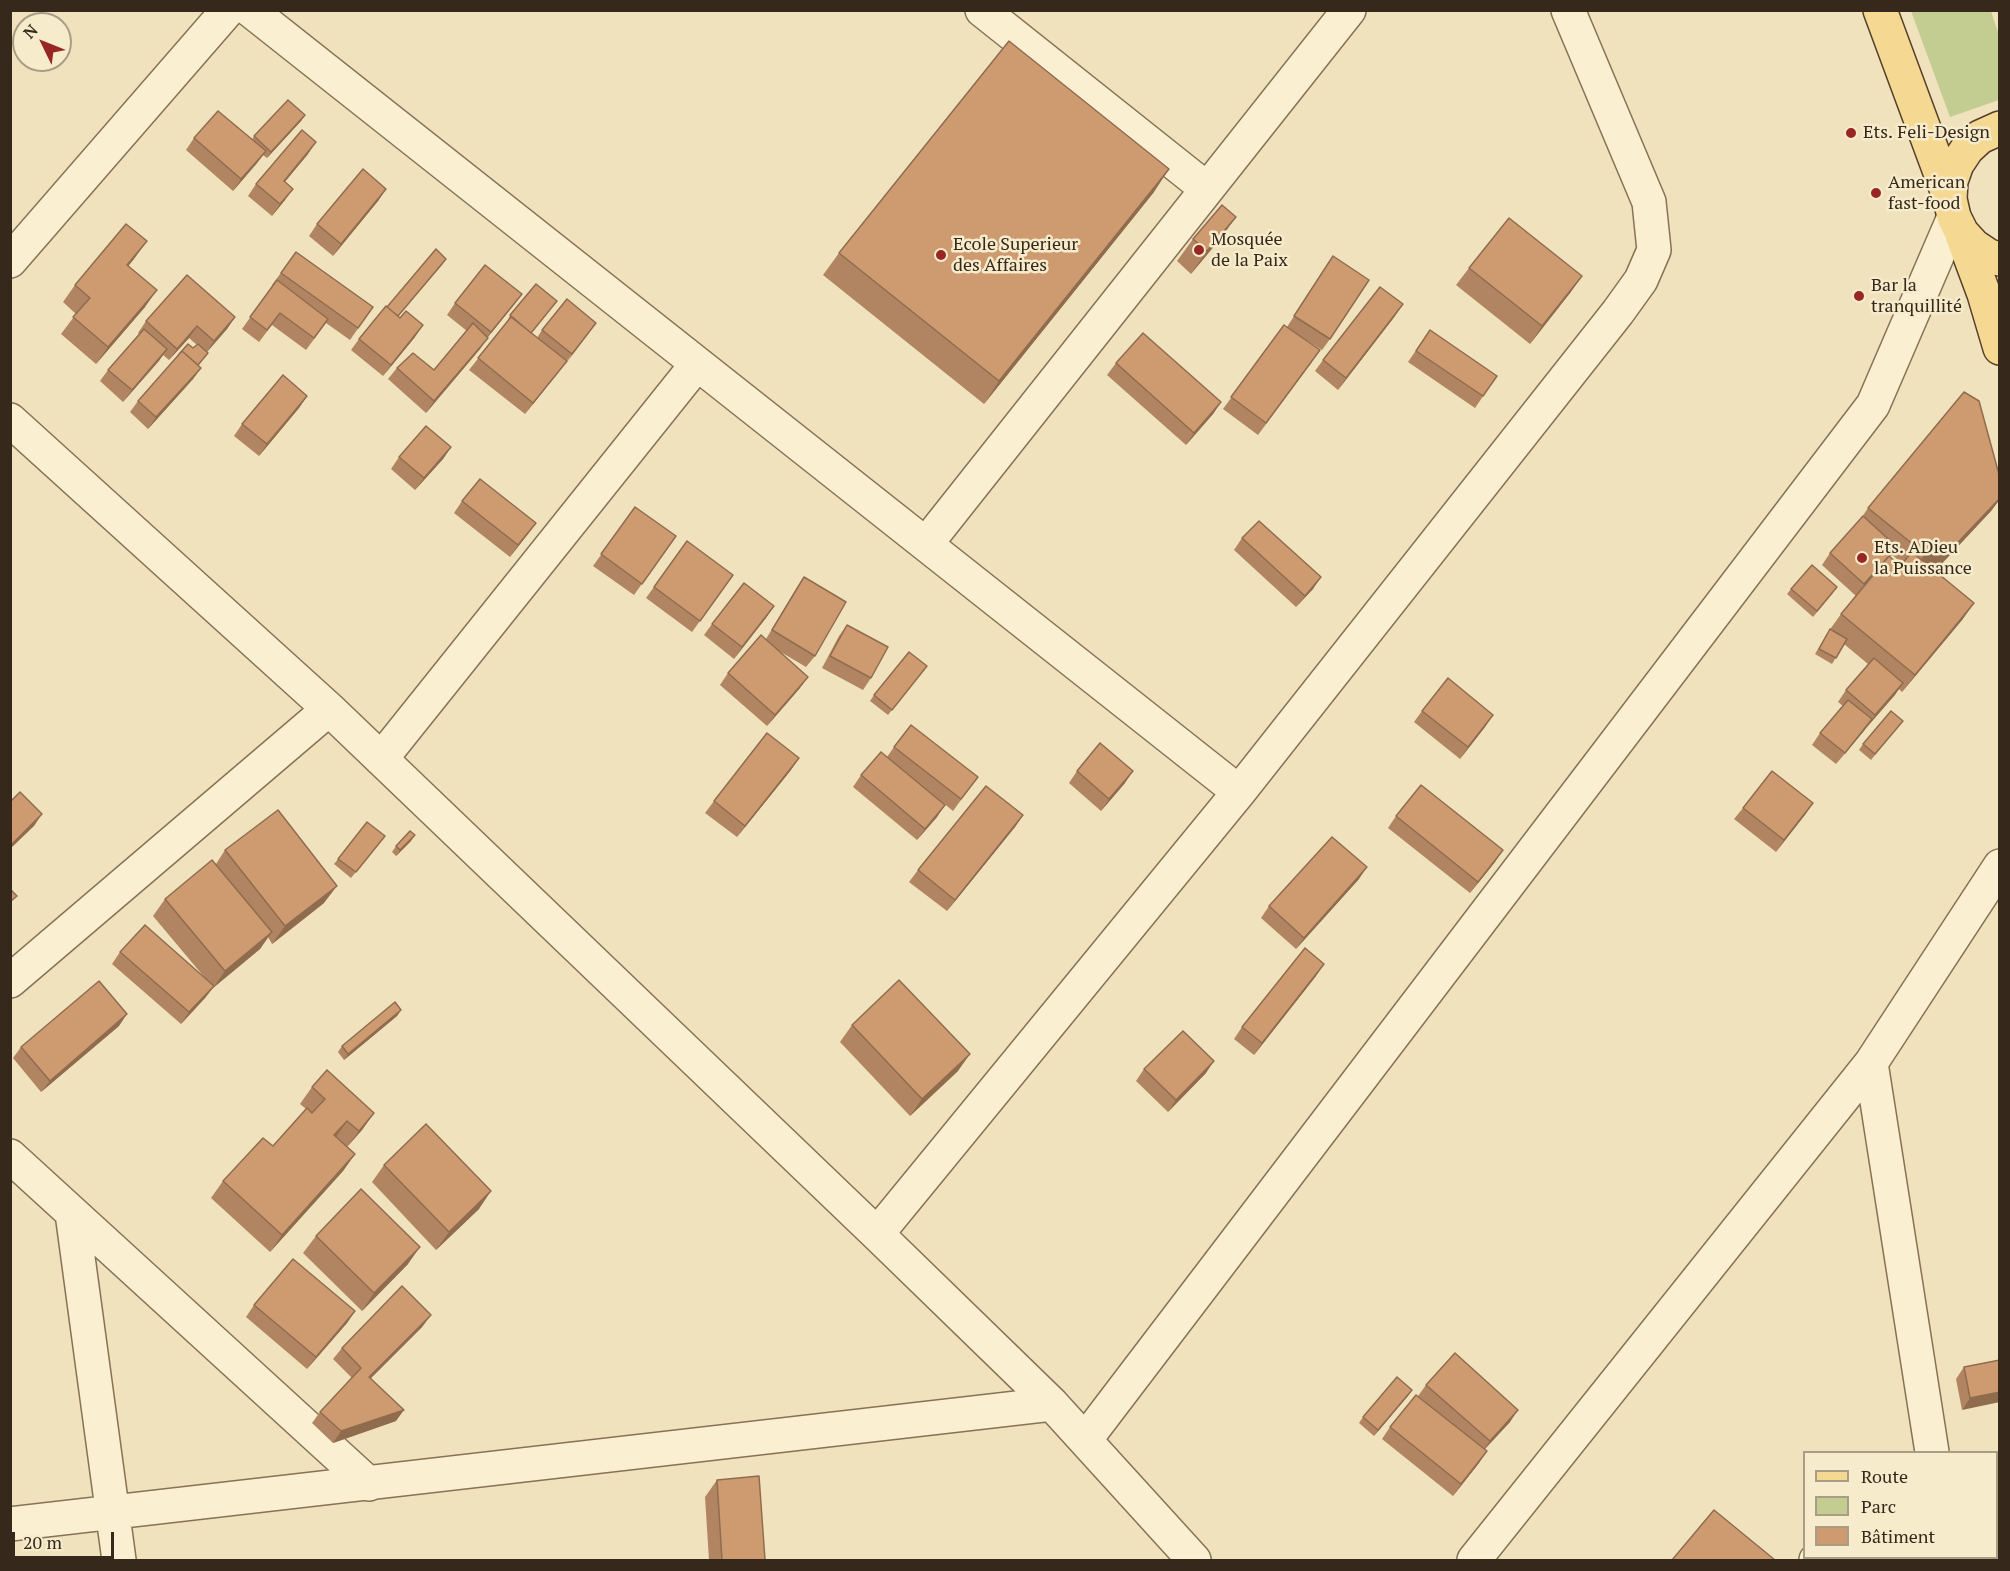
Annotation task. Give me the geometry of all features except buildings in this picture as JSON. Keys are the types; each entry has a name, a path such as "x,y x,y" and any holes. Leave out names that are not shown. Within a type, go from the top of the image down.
{"main road":[{"path":"1880,10 1984,294 2000,348"},
{"path":"2000,128 1980,137 1966,149 1957,164 1951,182 1955,216 1974,246 2000,260"}],"street":[{"path":"10,261 228,10"},
{"path":"250,10 1239,792"},
{"path":"982,10 1207,189"},
{"path":"926,544 1348,10"},
{"path":"877,1234 1239,792 1611,322 1641,280 1654,250 1649,202 1568,10"},
{"path":"1085,1440 1873,405 1955,216"},
{"path":"381,759 698,364"},
{"path":"10,420 329,709 877,1234 1052,1404 1194,1560"},
{"path":"10,981 329,709"},
{"path":"1474,1560 1871,1063 2000,866"},
{"path":"1871,1063 1929,1439 1906,1451"},
{"path":"10,1156 369,1484"},
{"path":"72,1213 119,1560"},
{"path":"10,1524 113,1514 1052,1404"}],"green space":[{"path":"1911,11 1991,11 1999,35 1999,100 1950,117"}],"place":[{"name":"Ets. Feli-Design","path":"1851,133"},
{"name":"American fast-food","path":"1876,193"},
{"name":"Mosquée de la Paix","path":"1199,250"},
{"name":"Ecole Superieur des Affaires","path":"941,255"},
{"name":"Bar la tranquillité","path":"1859,296"},
{"name":"Ets. ADieu la Puissance","path":"1862,558"}]}
